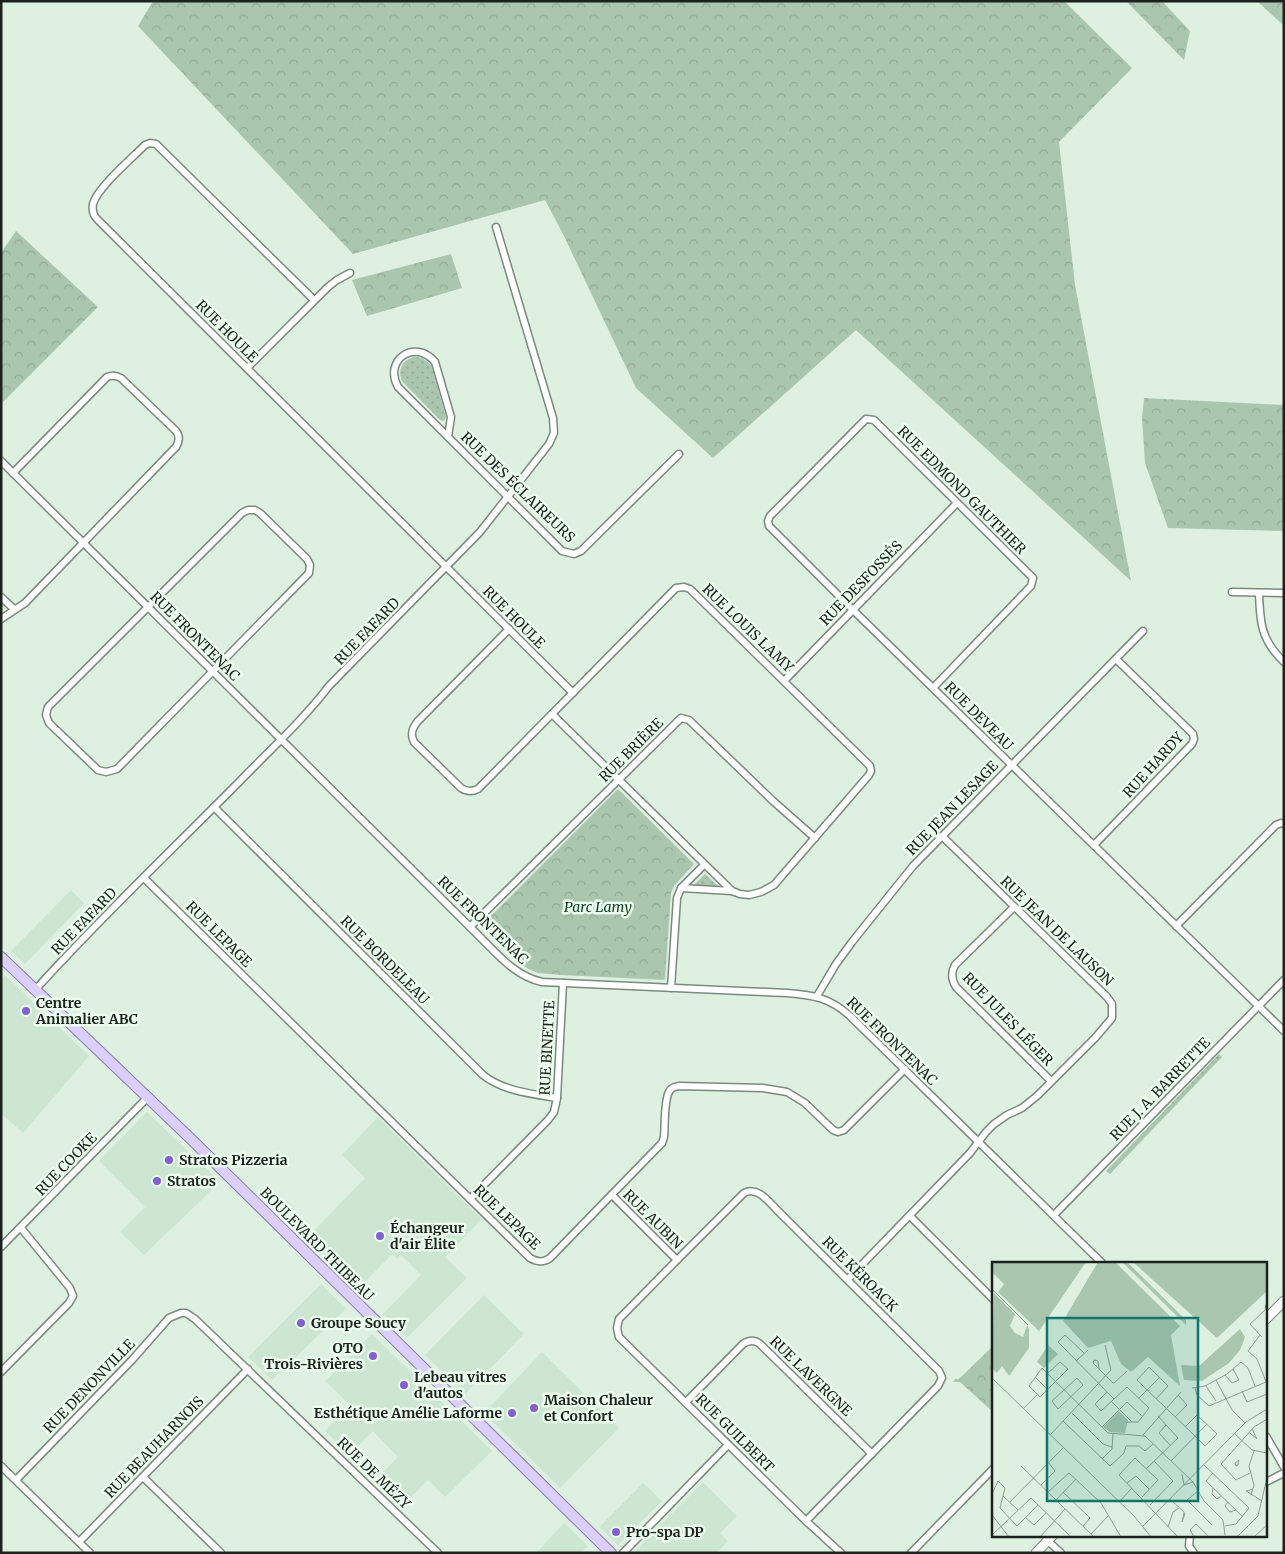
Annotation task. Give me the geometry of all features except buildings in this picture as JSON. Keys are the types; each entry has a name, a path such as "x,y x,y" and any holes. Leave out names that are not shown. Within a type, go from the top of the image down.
{"main road":[{"name":"BOULEVARD THIBEAU","path":"1,957 148,1097 611,1553"},
{"path":"1268,1317 1284,1302"},
{"path":"1036,1553 1051,1538"}],"street":[{"name":"RUE HOULE","path":"314,300 160,147 153,143 145,145 99,194 93,204 94,216 573,693"},
{"name":"RUE FAFARD","path":"36,989 282,739 330,686 480,532 550,444 554,428 550,409 496,227"},
{"path":"247,368 314,300 333,283 350,273"},
{"name":"RUE DES ÉCLAIREURS","path":"448,437 451,413 435,362 431,357 417,351 403,355 395,366 394,374 398,387 507,497 562,551 574,554 581,551 679,454"},
{"path":"1,619 24,603 84,543 176,447 179,440 176,431 121,378 114,375 107,377 13,472"},
{"name":"RUE EDMOND GAUTHIER","path":"768,521 770,516 864,420 869,418 874,420 1032,575 1031,586 933,688"},
{"name":"RUE FRONTENAC","path":"1,462 470,927 521,974 538,981 787,992 818,996 831,1001 844,1010 1101,1262"},
{"name":"RUE DESFOSSÉS","path":"784,681 957,503"},
{"path":"247,510 254,510 260,513 310,563 308,576 213,671 117,769 110,772 102,772 88,762 49,723 46,715 47,710 242,514 247,510"},
{"name":"RUE DEVEAU","path":"768,521 772,529 853,610 1284,1031"},
{"name":"RUE LOUIS LAMY","path":"509,629 418,721 412,730 414,742 466,791 478,788 676,588 681,587 690,589 869,764 871,769 869,775 774,885 765,891 753,894 740,894 732,891 681,888"},
{"path":"1232,592 1284,593"},
{"path":"1259,593 1260,621 1263,634 1273,651 1284,662"},
{"path":"1,597 14,609"},
{"name":"RUE JEAN LESAGE","path":"818,996 836,964 901,880 1143,631"},
{"name":"RUE HARDY","path":"1094,845 1192,744 1194,739 1193,734 1116,659"},
{"path":"552,714 732,891"},
{"name":"RUE BRIÈRE","path":"470,927 679,720 686,718 773,801 815,838"},
{"name":"RUE BORDELEAU","path":"214,807 483,1075 492,1082 509,1088 557,1098"},
{"path":"1176,926 1276,825 1284,824"},
{"name":"RUE JEAN DE LAUSON","path":"848,1279 970,1154 994,1124 1029,1103 1110,1023 1113,1015 1112,1007 1107,997 942,836"},
{"path":"671,988 676,902 681,888 704,864"},
{"name":"RUE LEPAGE","path":"144,878 530,1258 540,1262 550,1258 612,1196 663,1140 667,1097 673,1087 764,1088 782,1091 800,1100 833,1130 838,1132 844,1130 905,1069"},
{"name":"RUE JULES LÉGER","path":"1014,907 956,964 952,971 952,981 1051,1082"},
{"name":"RUE J. A. BARRETTE","path":"1054,1215 1284,980"},
{"name":"RUE BINETTE","path":"470,1199 554,1112 557,1098 563,983"},
{"name":"RUE COOKE","path":"1,1248 148,1097"},
{"name":"RUE KÉROACK","path":"617,1328 619,1319 677,1260 744,1193 753,1190 760,1194 848,1279 939,1371 942,1378 938,1386 806,1521"},
{"name":"RUE AUBIN","path":"612,1196 677,1260"},
{"path":"910,1216 992,1298"},
{"path":"1,1372 70,1303 73,1296 70,1288 21,1228"},
{"name":"RUE DE MÉZY","path":"181,1313 186,1313 196,1318 438,1553"},
{"name":"RUE DENONVILLE","path":"16,1480 132,1360 169,1318 181,1313"},
{"name":"RUE GUILBERT","path":"617,1328 619,1337 841,1553"},
{"name":"RUE LAVERGNE","path":"686,1402 743,1344 750,1341 756,1342 872,1454"},
{"name":"RUE BEAUHARNOIS","path":"79,1542 248,1369"},
{"path":"1268,1439 1284,1467"},
{"path":"623,1553 728,1445"},
{"path":"1,1466 90,1553"},
{"path":"911,1553 992,1470"},
{"path":"1268,1481 1284,1473"},
{"path":"143,1477 221,1553"},
{"path":"1190,1536 1189,1546 1194,1553"},
{"path":"1051,1538 1061,1553"}],"shaded area":[{"path":"71,890 84,903 25,964 11,951"},
{"path":"5,975 89,1056 23,1133 1,1113 1,980"},
{"path":"147,1112 220,1182 144,1255 120,1232 145,1207 99,1161"},
{"path":"378,1117 482,1219 445,1257 467,1278 407,1338 383,1314 421,1275 401,1255 397,1259 392,1254 358,1289 307,1238 365,1178 342,1155"},
{"path":"321,1284 346,1309 272,1380 248,1357"},
{"path":"484,1295 524,1334 465,1394 425,1355"},
{"path":"372,1334 492,1451 445,1497 428,1480 402,1506 375,1480 398,1457 373,1431 349,1455 325,1431 350,1405 325,1381"},
{"path":"542,1352 619,1428 560,1488 484,1413"},
{"path":"703,1482 737,1516 720,1533 728,1541 717,1553 633,1553"},
{"path":"643,1483 662,1501 618,1545 599,1527"},
{"path":"564,1523 588,1546 581,1553 536,1553"}],"green space":[{"path":"153,1 1064,1 1132,68 1059,142 1075,285 1131,581 856,330 713,458 636,388 545,200 353,254 138,26"},
{"path":"1126,1 1162,1 1190,31 1184,60"},
{"path":"1257,1 1284,1 1284,26"},
{"path":"16,231 98,307 1,404 1,253"},
{"path":"451,254 462,288 367,316 352,280"},
{"path":"415,357 422,358 431,365 446,417 444,421 440,420 402,381 400,372 402,365 407,360"},
{"path":"1144,398 1284,405 1284,531 1168,528 1145,463 1142,418"},
{"name":"Parc Lamy","path":"618,789 694,864 674,886 671,893 665,979 562,975 538,973 529,969 518,963 482,928 482,925"},
{"path":"705,874 719,887 693,886"},
{"path":"1219,1054 1222,1057 1110,1174 1106,1171"},
{"path":"992,1347 992,1411 960,1382 953,1382 955,1379 959,1379"}],"place":[{"name":"Centre Animalier ABC","path":"26,1011"},
{"name":"Stratos Pizzeria","path":"169,1160"},
{"name":"Stratos","path":"157,1181"},
{"name":"Échangeur d'air Élite","path":"380,1236"},
{"name":"Groupe Soucy","path":"301,1323"},
{"name":"OTO Trois-Rivières","path":"373,1356"},
{"name":"Lebeau vitres d'autos","path":"404,1385"},
{"name":"Maison Chaleur et Confort","path":"534,1408"},
{"name":"Esthétique Amélie Laforme","path":"512,1413"},
{"name":"Pro-spa DP","path":"616,1532"}]}
